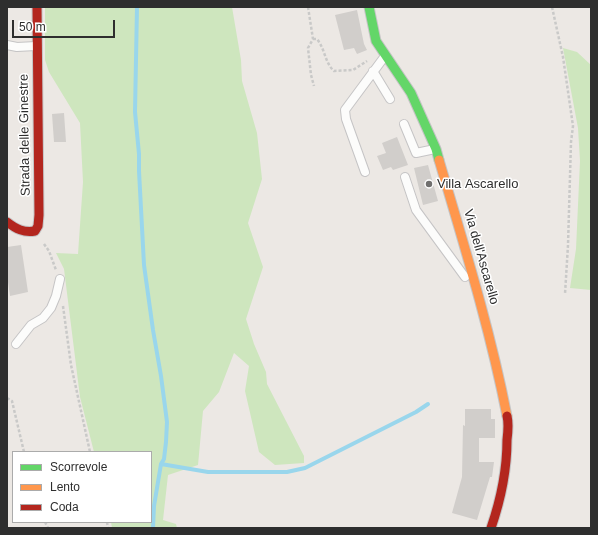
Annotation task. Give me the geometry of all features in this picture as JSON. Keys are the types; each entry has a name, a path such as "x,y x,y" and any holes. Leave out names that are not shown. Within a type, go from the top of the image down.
{"street":[{"name":"Strada delle Ginestre","path":"35,231 38,226 39,215 36,46 37,7"},
{"name":"Via dell'Ascarello","path":"369,7 376,41 411,93 436,149 478,293 499,373 508,420 507,456 504,482 491,528"},
{"path":"7,222 16,229 28,233 35,231"}],"lane":[{"path":"7,45 17,48 36,46"},
{"path":"365,172 346,120 345,110 373,71 383,53"},
{"path":"373,71 390,99"},
{"path":"404,124 416,152 436,149"},
{"path":"405,177 416,210 468,282 478,293"},
{"path":"16,344 31,325 43,318 51,308 56,296 60,279"}],"path":[{"path":"308,7 313,39 308,48 311,75 314,86"},
{"path":"552,7 563,57 573,126 571,142 565,294"},
{"path":"313,39 317,40 322,46 330,68 334,71 353,70 383,53"},
{"path":"35,231 48,251 60,279"},
{"path":"63,301 71,365 90,451"},
{"path":"7,398 12,401 24,451"}],"green space":[{"path":"45,7 232,7 241,60 242,81 257,133 262,179 248,223 263,267 246,319 254,344 266,372 267,384 304,456 304,463 275,465 259,452 245,391 249,366 234,353 219,392 203,411 198,465 168,475 163,520 176,524 177,528 112,528 111,523 152,523 152,451 94,451 80,397 64,269 56,253 78,254 83,182 80,123 49,72 45,60"},
{"path":"563,48 577,52 591,65 591,290 570,288 576,249 580,161 578,128"}],"building":[{"path":"357,10 364,44 367,50 357,54 354,48 344,50 335,15"},
{"path":"64,113 66,142 54,142 52,114"},
{"path":"397,137 408,165 393,170 391,167 383,170 377,156 386,153 382,143"},
{"name":"Villa Ascarello","path":"428,165 438,201 423,205 414,168"},
{"path":"21,245 28,292 10,296 7,275 7,247"},
{"path":"465,409 491,409 491,419 495,419 495,438 479,438 479,462 494,462 492,477 490,477 477,520 452,513 462,477 463,425 465,426"}],"waterway":[{"path":"137,7 135,112 139,154 144,265 167,422 164,459 161,464 154,506 153,528"},
{"path":"161,464 208,472 287,472 305,468 416,412 428,404"}],"traffic: fast":[{"path":"369,7 376,41 411,93 436,149 439,160"}],"traffic: slow":[{"path":"439,160 485,319 507,416"}],"traffic: jam":[{"path":"7,222 24,231 35,231 38,226 37,7"},
{"path":"491,528 498,506 505,474 508,428 507,416"}],"place":[{"name":"Villa Ascarello","path":"429,184"}]}
